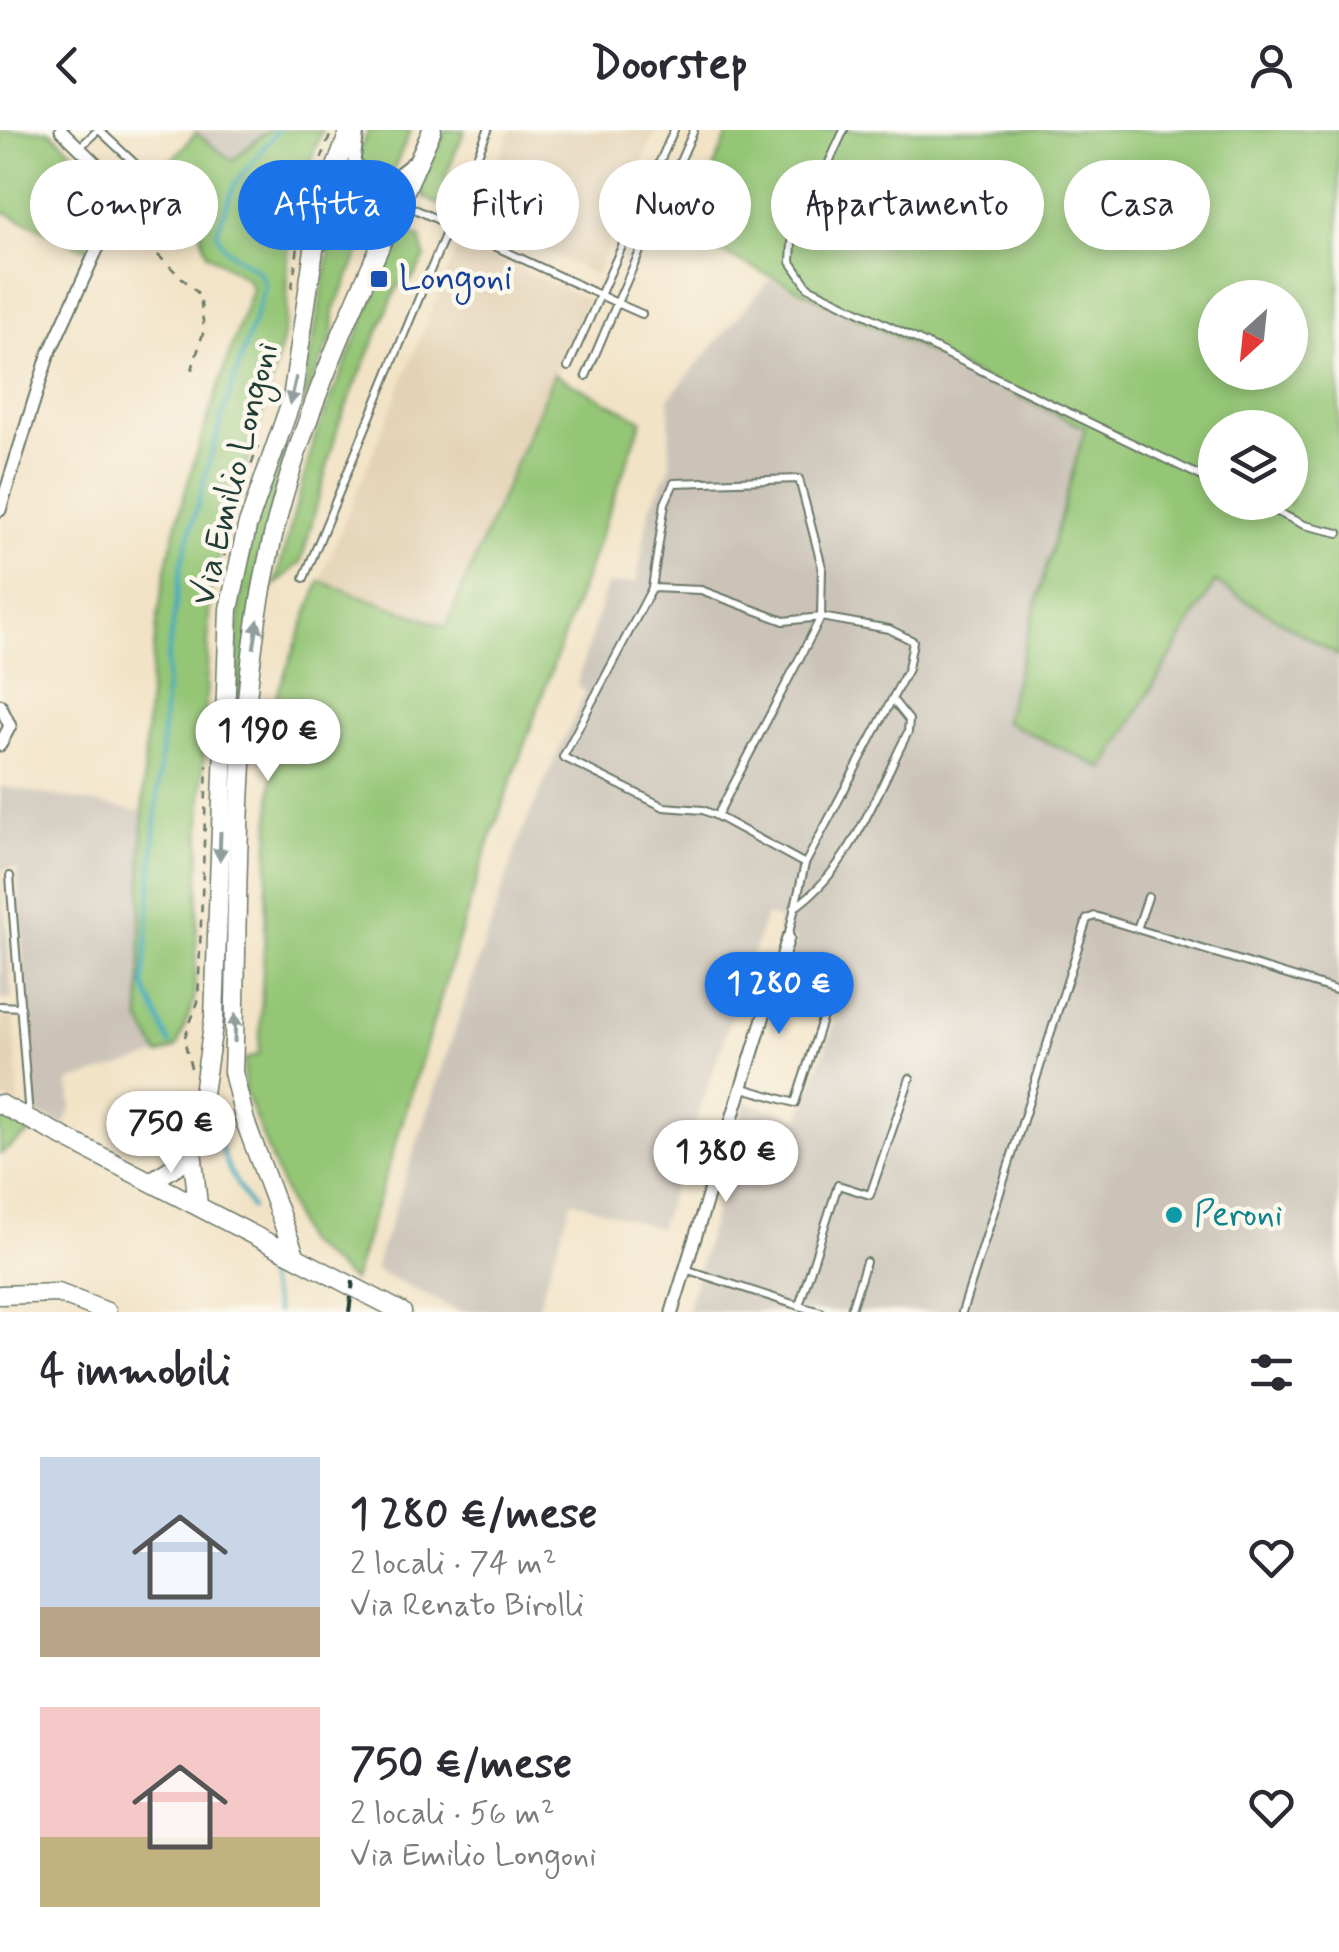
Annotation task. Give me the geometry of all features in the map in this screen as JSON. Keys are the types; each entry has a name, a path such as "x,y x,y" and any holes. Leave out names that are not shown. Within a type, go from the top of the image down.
{"street":[{"path":"60,130 93,160"},
{"path":"354,130 354,162 368,180 388,182 420,156"},
{"name":"Via Emilio Longoni","path":"191,1141 214,1019 229,609 247,527 292,399 320,209 354,130"},
{"name":"Via Emilio Longoni","path":"416,166 432,130"},
{"path":"308,294 330,217 338,202 349,195 365,198 378,215 370,278"},
{"path":"0,510 48,356 97,250"},
{"name":"Via Emilio Longoni","path":"295,1256 245,1121 234,1072 248,683 279,512 319,394 382,250"},
{"path":"0,705 10,726 0,745"},
{"path":"672,1312 788,938"},
{"path":"0,1104 402,1312"},
{"path":"191,1141 198,1204"},
{"path":"152,1181 173,1170 191,1141"},
{"path":"0,1296 58,1293 106,1312"}],"lane":[{"path":"80,147 98,130 131,160"},
{"path":"475,160 488,130"},
{"path":"568,367 674,130"},
{"path":"586,376 694,130"},
{"path":"844,130 791,248 794,269 808,287 1198,475"},
{"path":"304,578 436,250"},
{"path":"503,250 642,314"},
{"path":"717,816 821,617 822,567 800,479 674,483 665,503 652,588 564,757 664,807 703,810 717,816 805,864"},
{"path":"1294,520 1339,533"},
{"path":"652,588 701,590 784,620 821,617 890,629 913,641 908,669 805,864 788,938"},
{"path":"794,908 818,892 837,866 908,732 909,720 892,698"},
{"path":"10,876 30,1118"},
{"path":"1138,929 1148,897"},
{"path":"962,1312 1086,919 1094,916 1339,992"},
{"path":"742,1087 795,1103 830,995 776,974"},
{"path":"0,1006 21,1007"},
{"path":"799,1306 838,1184 870,1194 910,1078"},
{"path":"850,1312 866,1262"},
{"path":"683,1269 821,1312"}],"path":[{"path":"152,250 200,296 204,330 192,370"}],"shaded area":[{"path":"193,130 268,130 232,161"},
{"path":"511,130 656,130 644,160 599,160 599,250 606,250 596,275 541,250 579,250 579,160 499,160"},
{"path":"457,250 478,250 588,300 446,627 320,581"},
{"path":"770,279 1085,429 1049,563 1104,769 1215,582 1339,656 1339,1312 687,1312 745,1102 800,1119 844,995 784,970 797,939 779,934 779,919 766,915 659,1229 572,1200 536,1312 460,1312 374,1270 522,832 585,693 577,683 607,585 637,582 649,510 670,468 669,398"},
{"path":"0,786 144,812 140,1019 161,1054 69,1082 72,1106 64,1125 34,1113 17,868 1,869 12,1000 0,1000"},
{"path":"0,1015 14,1016 19,1106 0,1096"}],"green space":[{"path":"0,130 49,130 82,160 30,160 30,224 0,210"},
{"path":"268,130 322,130 311,160 238,160 238,250 289,250 287,309 265,404 210,593 194,1001 177,1047 159,1055 140,1019 143,791 157,621 184,495 252,289 247,279 206,250 218,250 218,160 172,160 196,133 232,161"},
{"path":"369,130 411,130 398,160 360,160 357,155"},
{"path":"445,130 465,130 452,160 436,160 436,204 423,196 421,186"},
{"path":"730,130 1339,130 1339,656 1215,582 1104,769 1004,721 1085,428 716,250 751,250 751,160 717,160"},
{"path":"416,236 420,237 425,257 412,280 399,283 339,423 301,562 275,585 315,437 393,250 416,250"},
{"path":"330,250 360,250 334,311 333,335 301,408"},
{"path":"554,374 642,420 487,848 353,1281 303,1241 244,1089 244,1060 259,1054 276,697 320,581 446,627"},
{"path":"289,442 258,559 240,699 236,694 237,662 246,564 262,501"},
{"path":"0,1109 37,1128 0,1154"}],"waterway":[{"path":"170,1044 144,985 168,657 182,562 220,424 265,286 257,271 226,249 217,231 235,184 278,130"},
{"path":"213,1125 229,1170 251,1208"},
{"path":"260,1257 277,1312"}],"railway":[{"path":"349,1312 353,1281"}],"place":[{"name":"Longoni","path":"379,279"},
{"name":"Peroni","path":"1174,1215"}]}
